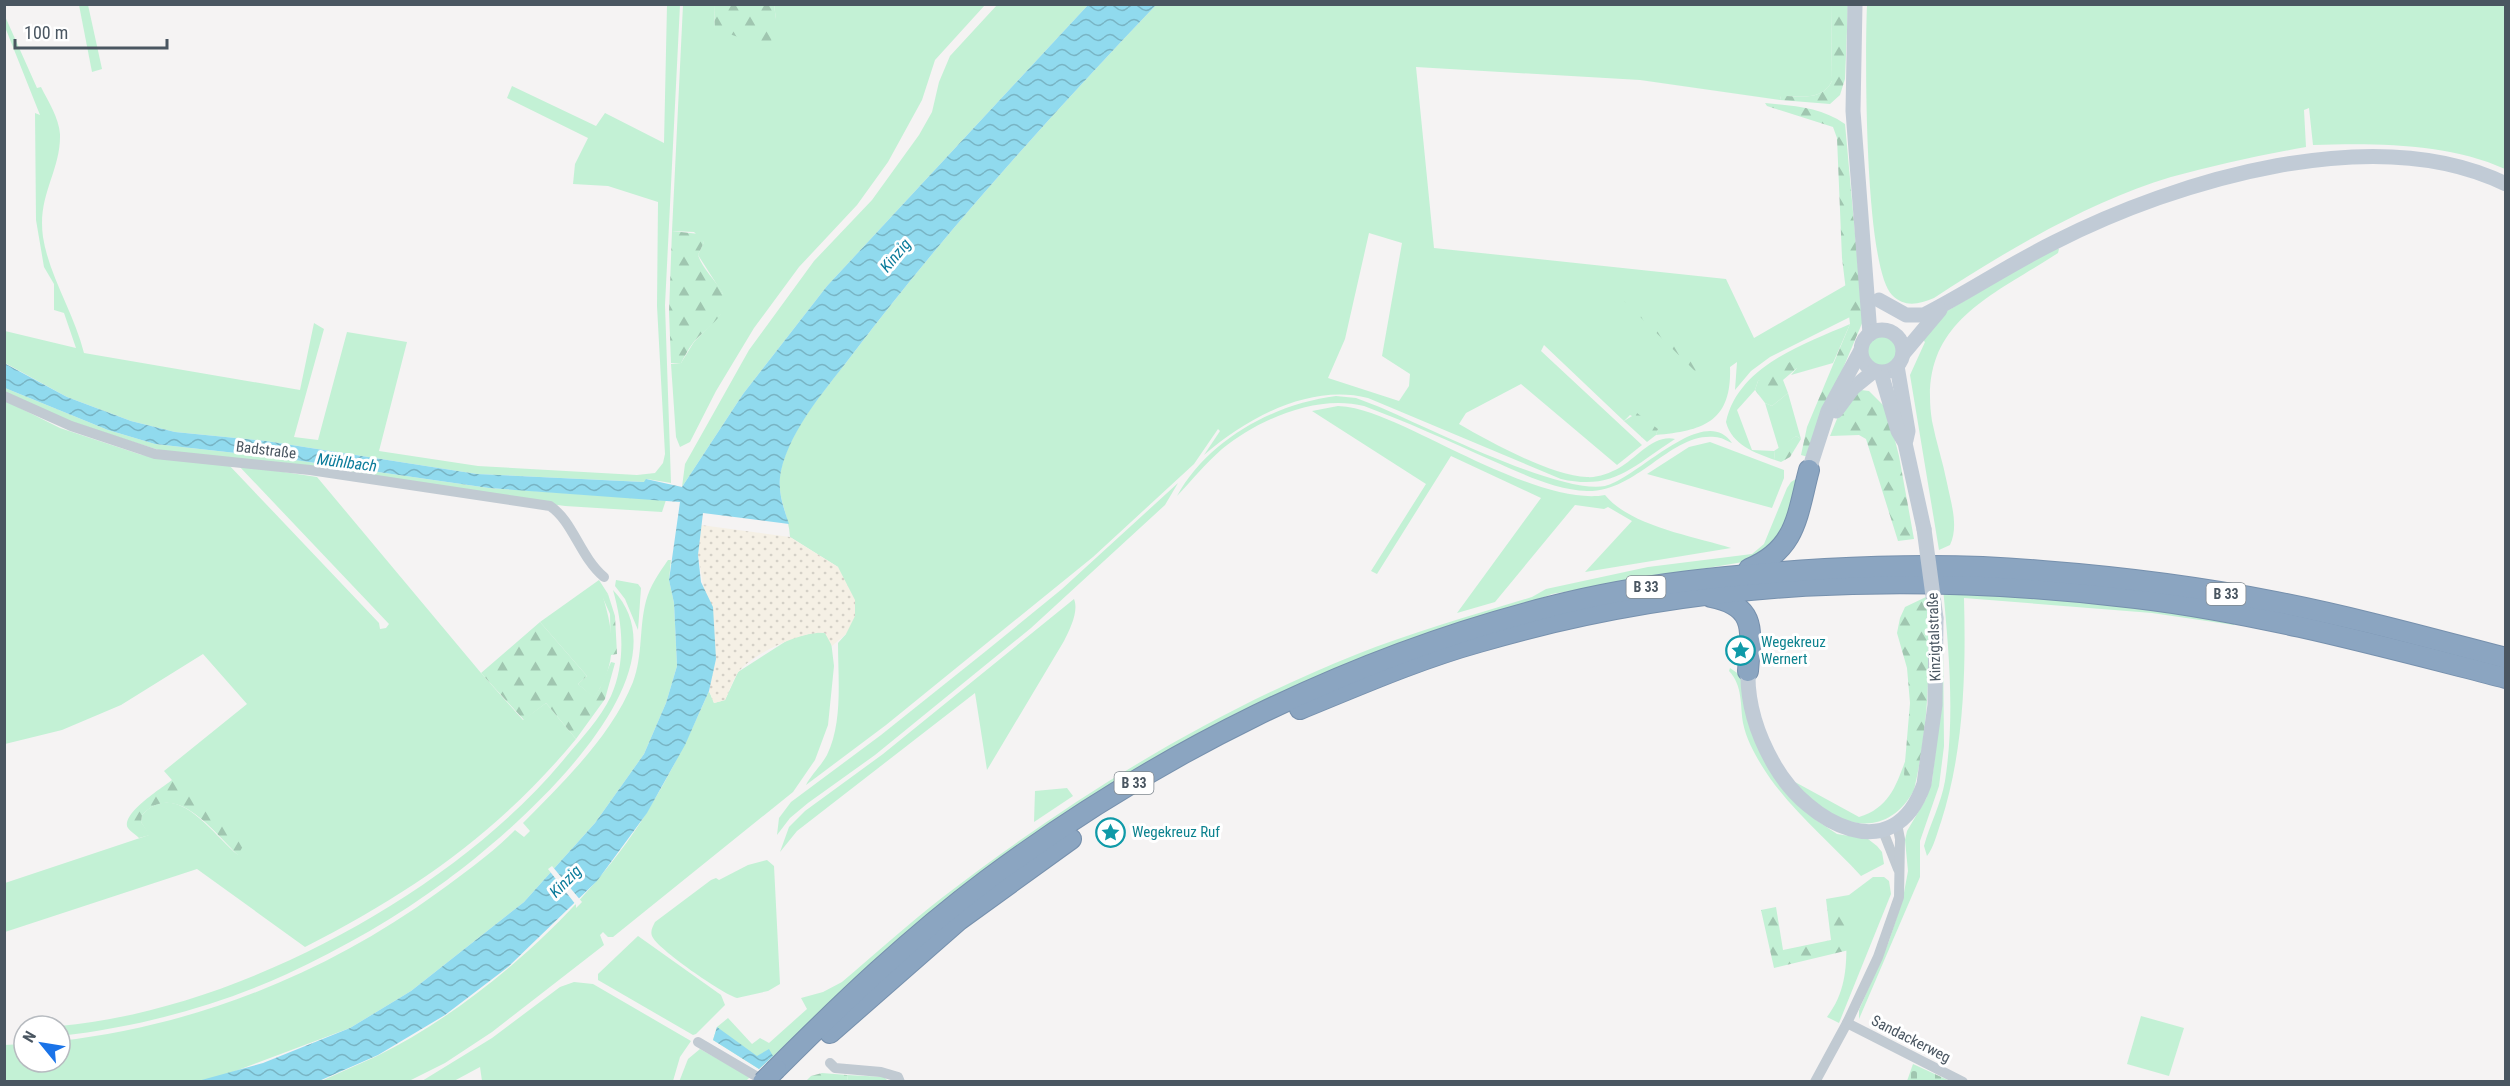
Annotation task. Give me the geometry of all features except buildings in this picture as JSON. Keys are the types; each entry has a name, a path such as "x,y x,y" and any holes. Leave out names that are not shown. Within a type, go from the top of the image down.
{"highway":[{"name":"B 33","path":"1737,574 1770,561 1784,548 1795,525 1809,470"},
{"name":"B 33","path":"774,1078 864,982 987,880 1144,777 1230,729 1374,662 1498,621 1611,594 1737,574 1887,566 2036,570 2115,578 2277,602 2505,658"},
{"name":"B 33","path":"774,1078 993,895 1099,819 1158,782 1293,712 1375,678 1477,642 1592,614 1699,594 1784,585 1882,582 1991,585 2127,597 2313,630 2505,678"},
{"path":"1699,594 1724,599 1741,609 1749,618 1751,634 1748,671"}],"street":[{"path":"1855,4 1853,111 1870,334"},
{"path":"1947,303 1900,360 1853,388 1829,425 1823,459 1816,469 1809,470 1828,411 1860,352 1863,342 1870,334 1890,332 1947,303 2036,251 2105,219 2193,186 2262,168 2311,160 2396,158 2458,168 2505,184"},
{"path":"1866,264 1890,332 1901,342 1900,360"},
{"path":"1879,300 1906,315 1924,315"},
{"path":"1860,352 1864,364 1878,372"},
{"name":"Kinzigtalstraße","path":"1900,360 1908,430 1905,443"},
{"name":"Kinzigtalstraße","path":"1878,372 1888,395 1898,431 1905,443 1924,529 1936,618 1935,705 1927,773 1920,796 1897,824 1883,831"},
{"path":"1853,388 1868,384 1888,395"},
{"name":"Badstraße","path":"4,396 62,422 155,454 310,470 550,506 560,512 582,553 604,578"},
{"path":"1748,671 1747,695 1757,726 1776,768 1812,808 1830,822 1848,830 1883,831 1899,871"},
{"path":"1815,1082 1847,1023 1878,957 1899,897 1900,839 1897,824"},
{"name":"Sandackerweg","path":"1847,1023 1963,1082"},
{"path":"698,1042 774,1078"},
{"path":"830,1064 835,1068 881,1072 898,1077 900,1082"}],"green space":[{"path":"79,5 88,5 102,69 92,72"},
{"path":"667,5 680,5 665,305 671,483 647,479 645,482 477,474 266,441 175,432 131,421 67,397 5,363 5,331 76,348 64,313 54,310 54,284 44,267 36,220 35,113 40,115 5,27 4,14 37,88 41,87 58,122 59,147 43,208 43,237 46,252 84,353 300,390 314,323 324,329 294,437 318,440 347,332 407,342 379,451 478,466 637,475 655,473 663,463 665,454 657,306 658,202 608,186 573,184 575,164 588,138 507,98 512,86 596,126 605,113 664,143"},
{"path":"683,5 714,5 715,29 776,19 774,5 985,5 935,60 922,100 888,162 857,205 799,267 754,328 716,391 690,442 680,447 676,437 671,364 681,363 694,342 720,315 723,294 698,255 704,242 694,232 672,231"},
{"path":"714,5 774,5 776,19 770,48 715,29"},
{"path":"997,5 1088,5 827,286 743,394 682,487 685,464 749,350 814,261 872,200 919,135 932,112 939,82 950,56"},
{"path":"1156,5 1831,5 1832,81 1823,92 1817,95 1781,96 1780,100 1640,80 1416,67 1434,248 1726,279 1754,338 1846,285 1850,317 1770,357 1751,371 1735,390 1737,362 1730,367 1726,400 1712,420 1688,430 1656,435 1658,429 1630,415 1624,421 1544,345 1541,351 1642,445 1617,465 1521,384 1466,413 1459,424 1539,465 1587,477 1599,476 1615,470 1659,440 1675,439 1622,474 1595,482 1561,479 1368,398 1324,395 1280,407 1240,428 1204,455 1220,431 1218,429 1194,464 1093,557 886,725 806,785 825,759 832,742 838,715 838,643 846,634 838,567 790,537 780,488 781,470 786,454 812,407 926,261 1039,131","holes":["1369,233 1402,243 1382,356 1410,374 1409,386 1399,401 1328,378 1345,339"]},
{"path":"1831,5 1848,5 1845,79 1840,95 1830,104 1780,100 1781,96 1817,95 1823,92 1832,81"},
{"path":"1867,5 2505,5 2505,169 2483,160 2436,149 2361,144 2313,145 2309,108 2304,110 2306,147 2204,168 2140,187 2048,229 1934,298 1918,303 1902,302 1892,295 1883,276 1871,203 1866,66"},
{"path":"1765,103 1797,106 1817,111 1845,124 1863,321 1808,457 1801,455 1807,427 1850,324 1842,258 1837,138 1833,127 1767,106"},
{"path":"672,231 699,234 704,242 698,255 723,294 725,302 720,315 693,343 681,363 671,363 669,312"},
{"path":"2055,247 2059,249 2058,253 2007,284 1964,317 1947,337 1936,360 1930,387 1932,421 1954,522 1950,545 1939,550 1910,375 1925,342 1920,337 1942,314"},
{"path":"1617,287 1628,289 1705,371 1701,377 1619,296"},
{"path":"1850,324 1833,363 1791,375 1797,368 1758,381 1755,390 1737,410 1752,450 1774,451 1775,460 1752,451 1733,437 1726,422 1733,403 1744,386 1758,372 1794,349"},
{"path":"1881,335 1892,340 1897,351 1892,362 1881,367 1870,362 1865,351 1870,340"},
{"path":"1790,362 1795,362 1797,368 1783,380 1788,393 1772,406 1765,403 1755,390 1758,381"},
{"path":"5,388 108,430 155,444 281,458 489,488 666,500 662,512 565,506 159,450 76,424 5,393"},
{"path":"1861,390 1869,391 1887,409 1899,456 1914,539 1898,541 1866,439 1859,435 1830,436 1841,409"},
{"path":"1788,393 1801,439 1796,436 1779,449 1765,403 1772,406"},
{"path":"1336,396 1356,398 1492,457 1557,480 1584,486 1605,486 1634,471 1670,446 1705,431 1720,433 1732,443 1717,437 1699,438 1684,443 1622,482 1605,489 1575,490 1562,488 1526,475 1364,406 1327,403 1289,412 1253,428 1222,449 1177,496 1206,458 1244,428 1289,407"},
{"path":"4,400 60,428 142,455 228,464 379,623 380,629 386,628 389,624 238,465 317,477 523,720 546,703 576,739 516,803 452,857 418,882 305,947 197,869 5,932 5,883 149,835 141,822 142,815 155,805 168,803 193,813 238,855 164,771 247,704 203,654 121,705 62,730 5,744"},
{"path":"1338,406 1355,408 1379,416 1475,461 1531,484 1583,496 1605,495 1616,506 1646,522 1731,548 1585,572 1632,521 1608,507 1604,509 1575,505 1495,602 1457,613 1541,498 1451,456 1377,574 1371,571 1426,484 1312,411"},
{"path":"1637,413 1658,429 1656,435 1647,442 1624,421"},
{"path":"1796,436 1801,439 1790,457 1781,462 1775,460 1774,451"},
{"path":"1710,442 1784,470 1784,478 1772,508 1647,474 1689,447"},
{"path":"1799,477 1787,536 1767,558 1552,594 1222,723 812,1021 759,1069 713,1040 717,1027 728,1018 752,1044 760,1038 769,1043 807,1009 801,998 823,992 842,982 904,928 991,861 1090,793 1193,732 1246,704 1355,655 1421,631 1532,597 1546,589 1648,567 1752,554 1764,544 1787,488"},
{"path":"1178,483 1165,505 1031,628 875,755 808,803 790,818 777,835 779,818 791,802 881,735 1062,589"},
{"path":"668,560 671,560 669,580 674,603 677,666 666,703 644,754 595,823 524,902 411,991 350,1028 217,1078 198,1081 5,1081 4,1045 12,1045 12,1074 72,1074 72,1039 161,1023 258,991 305,971 394,922 467,871 515,830 524,837 530,831 523,823 585,758 624,702 636,672 644,611 655,580"},
{"path":"599,580 608,594 603,597 610,623 612,648 607,673 594,698 578,684 587,676 540,622"},
{"path":"616,580 638,584 641,588 638,630 625,599 615,586"},
{"path":"1943,588 2069,597 2235,619 2234,625 2152,613 1964,598 1964,683 1955,767 1941,822 1927,856 1924,846 1945,781 1950,733 1949,660"},
{"path":"613,590 632,625 631,665 613,707 584,750 549,791 476,858 409,907 349,943 260,986 176,1014 72,1034 72,1024 128,1015 197,996 268,970 336,937 402,898 464,855 518,808 596,721 611,696 619,670 621,630"},
{"path":"608,594 615,616 617,654 611,655 610,614 602,596"},
{"path":"1926,597 1928,694 1923,742 1914,790 1906,785 1904,774 1910,703 1907,668 1897,633 1905,607"},
{"path":"1074,599 1075,614 1064,641 987,770 975,693 797,831 780,852 789,827 805,811 883,754"},
{"path":"540,622 587,676 578,684 594,697 611,662 615,663 605,699 576,739 546,703 524,720 481,673"},
{"path":"817,632 825,633 831,641 834,666 828,725 815,760 793,792 613,937 608,937 603,932 600,935 604,945 492,1032 445,1063 409,1081 319,1082 377,1056 415,1035 453,1011 528,951 562,918 623,848 664,783 709,691 714,703 725,700 738,672 791,638"},
{"path":"1943,639 1944,746 1939,786 1920,841 1920,877 1859,1019 1859,1010 1889,941 1903,898 1908,871 1905,840 1907,831 1926,799 1932,781 1941,704"},
{"path":"1730,668 1740,675 1751,730 1816,820 1837,834 1868,839 1882,852 1884,864 1861,876 1808,823 1772,781 1748,740 1743,723 1739,689 1729,671"},
{"path":"1906,759 1904,774 1914,790 1896,813 1874,823 1849,821 1835,816 1818,806 1795,782 1859,817 1878,808 1890,795"},
{"path":"172,780 238,834 243,846 238,855 205,822 193,812 180,806 167,803 155,805 142,815 141,822 150,835 139,838 128,828 127,822 136,809"},
{"path":"1067,788 1073,796 1034,822 1035,791"},
{"path":"767,860 774,866 780,984 768,991 737,998 665,951 652,936 652,930 655,922 711,880 716,878 719,880 748,865"},
{"path":"1873,877 1884,877 1889,881 1891,894 1839,1023 1827,1017 1842,987 1845,972 1849,895"},
{"path":"1849,895 1849,950 1774,968 1761,910 1776,907 1783,950 1831,940 1826,899"},
{"path":"638,936 721,995 725,1005 696,1034 693,1035 598,980 598,974"},
{"path":"574,982 593,984 691,1041 680,1057 673,1081 482,1081 480,1067 454,1081 422,1081 492,1038 560,987"},
{"path":"2141,1016 2184,1028 2169,1076 2127,1064"},
{"path":"700,1049 750,1077 746,1081 679,1082 688,1059"},
{"path":"1913,1064 1950,1081 1907,1081"},
{"path":"822,1073 847,1075 848,1081 806,1081 811,1076"},
{"path":"847,1075 884,1077 888,1081 848,1081"}],"sand":[{"path":"701,525 790,537 838,567 855,600 855,616 846,634 832,646 825,633 804,635 777,645 743,667 737,674 725,700 714,703 709,691 716,659 698,555"}],"water":[{"path":"1088,5 1156,5 1078,88 963,217 822,393 793,439 781,471 780,491 789,524 703,513 698,555 701,582 713,607 716,659 709,691 685,745 647,813 597,881 508,967 445,1015 378,1055 319,1081 198,1081 263,1063 350,1028 411,991 524,902 595,823 644,754 666,703 677,666 674,603 669,580 680,502 489,488 281,458 155,444 108,430 5,388 4,363 67,397 131,421 175,432 266,441 477,474 644,482 646,479 682,487 743,394 827,286"},
{"path":"717,1027 757,1056 769,1049 773,1056 759,1069 713,1040"}],"pier":[{"path":"552,866 582,902 576,908 548,869"}],"place":[{"name":"Wegekreuz Wernert","path":"1740,651"},
{"name":"Wegekreuz Ruf","path":"1111,832"}],"water label":[{"name":"Kinzig","path":"895,255"},
{"name":"Mühlbach","path":"347,462"},
{"name":"Kinzig","path":"565,881"}]}
